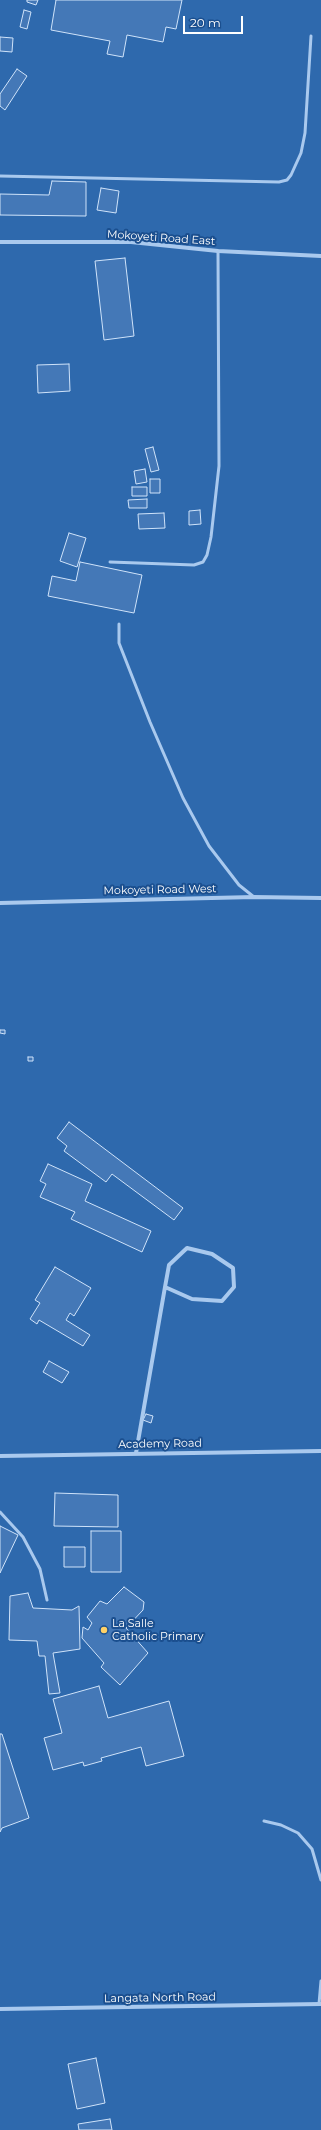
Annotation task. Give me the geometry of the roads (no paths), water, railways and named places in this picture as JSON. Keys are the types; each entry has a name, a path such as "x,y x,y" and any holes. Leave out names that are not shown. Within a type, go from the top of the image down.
{"street":[{"name":"Mokoyeti Road East","path":"0,242 131,242 218,251 321,256"},
{"name":"Mokoyeti Road West","path":"0,903 254,897 321,898"},
{"path":"136,1454 165,1286 169,1266 187,1248 212,1254 233,1268 234,1287 222,1301 192,1299 165,1286"},
{"name":"Academy Road","path":"0,1456 321,1451"},
{"name":"Langata North Road","path":"0,2009 320,2004"}],"lane":[{"path":"0,176 279,182 287,180 291,175 301,153 305,133 311,36"},
{"path":"110,562 194,566 203,562 207,555 211,537 219,466 218,251"},
{"path":"119,624 119,643 150,722 183,798 209,846 239,885 254,897"},
{"path":"0,1512 23,1537 40,1569 47,1600"},
{"path":"264,1821 281,1824 298,1833 312,1849 321,1880"},
{"path":"320,2004 321,1981"}],"place":[{"name":"La Salle Catholic Primary","path":"104,1630"}]}
